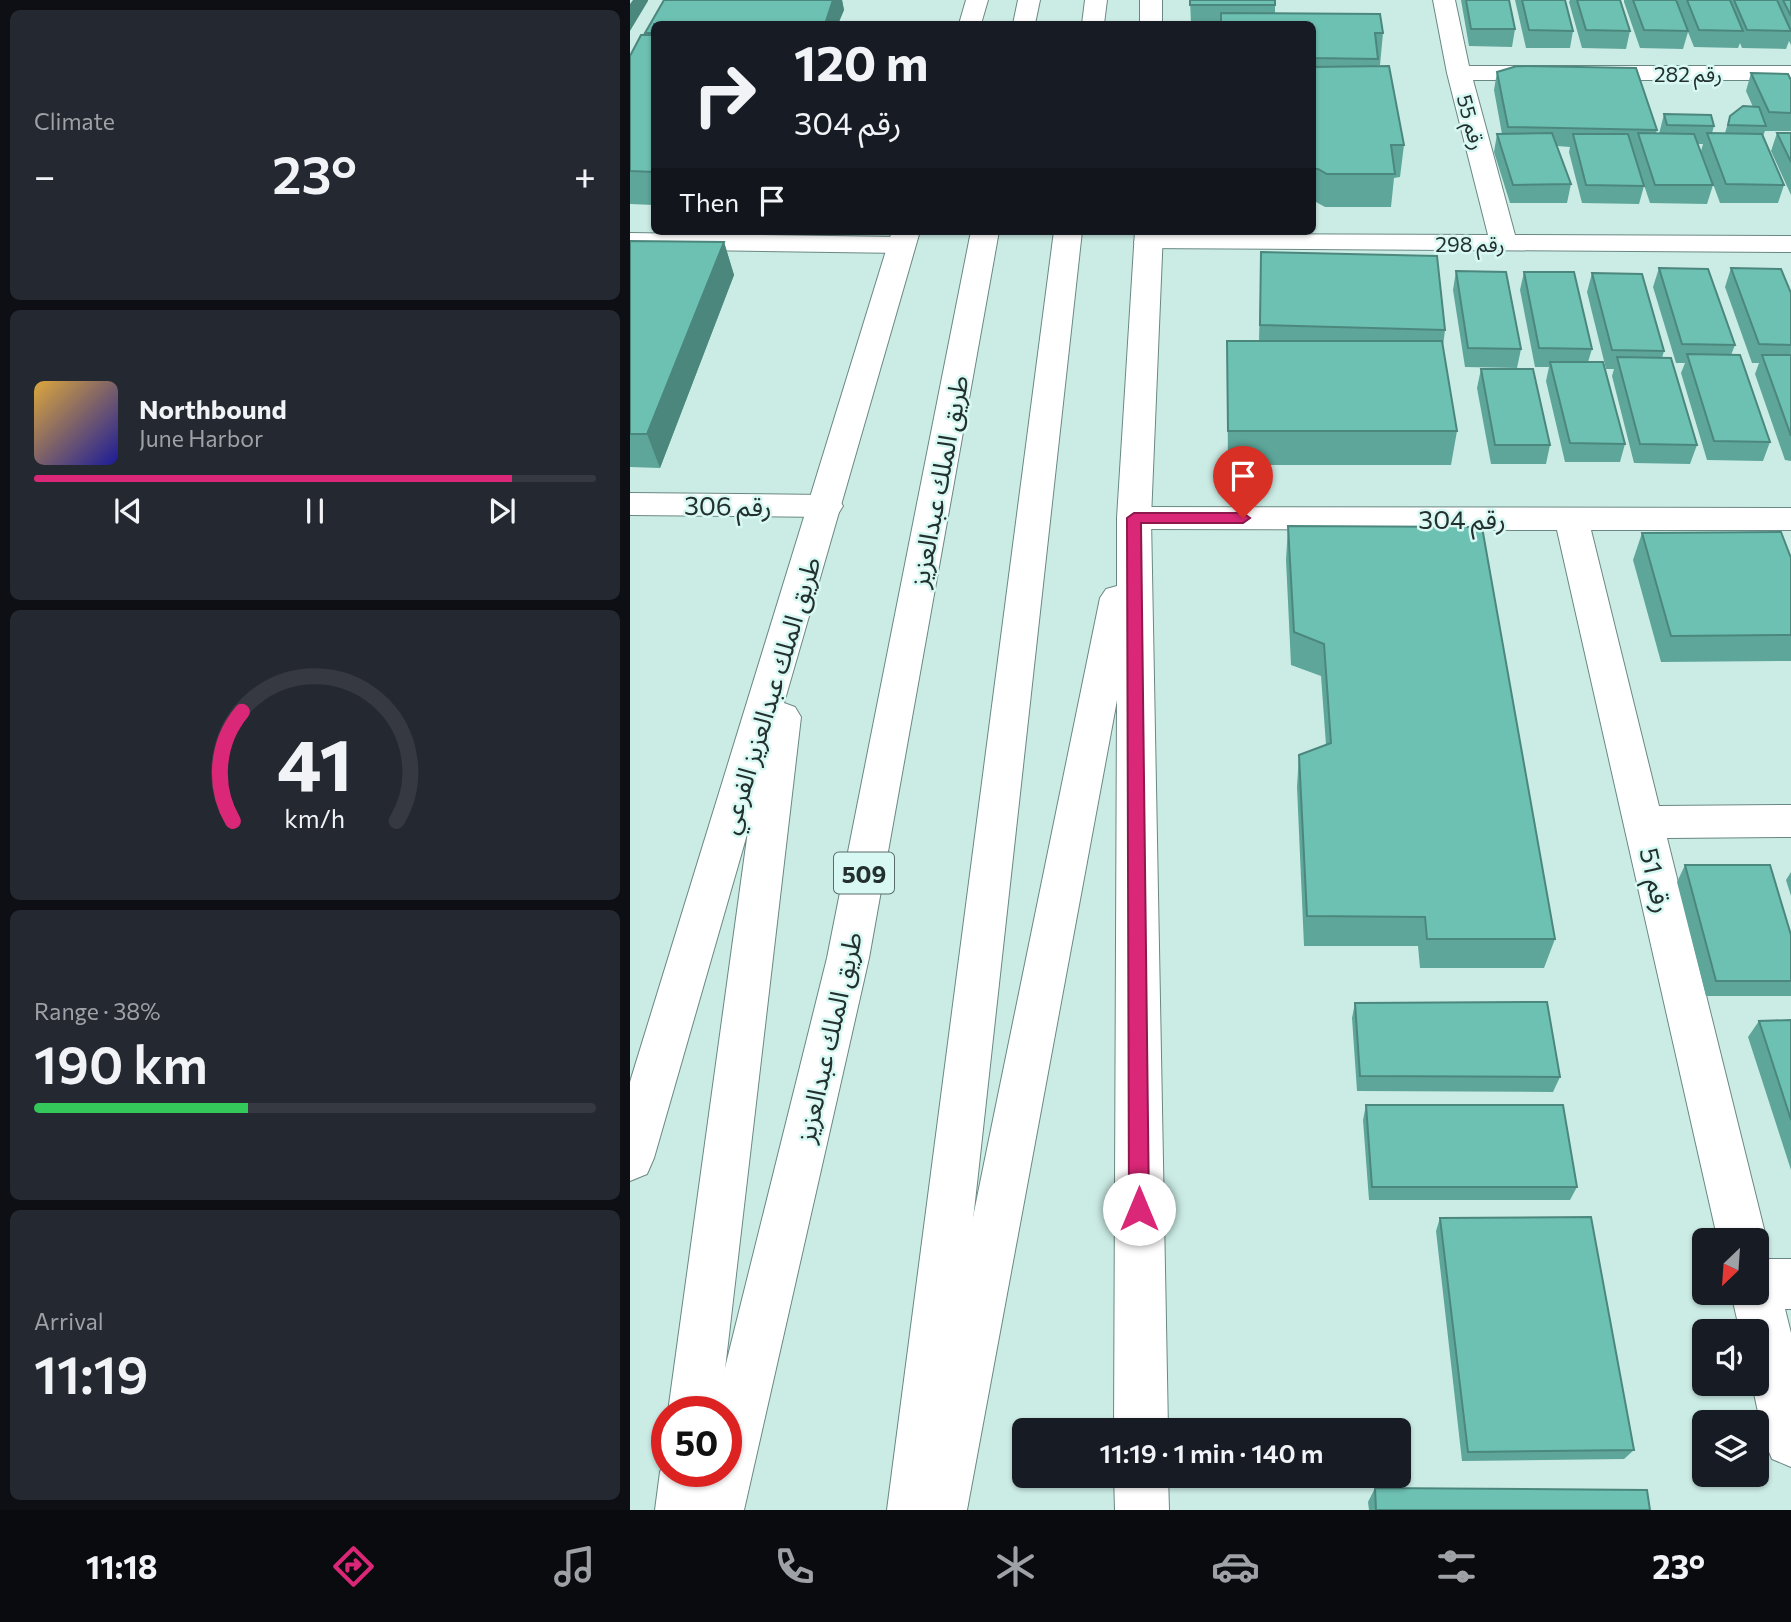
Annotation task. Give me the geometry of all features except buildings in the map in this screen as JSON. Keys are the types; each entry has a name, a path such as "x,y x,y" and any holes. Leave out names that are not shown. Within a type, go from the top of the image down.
{"main road":[{"path":"971,21 977,0"},
{"path":"1025,21 1029,0"},
{"path":"1093,21 1096,0"},
{"path":"1151,0 1151,21"},
{"name":"رقم 55","path":"1444,0 1459,73 1504,243"},
{"name":"رقم 282","path":"1459,73 1791,73"},
{"name":"طريق الملك عبدالعزيز","path":"718,1510 848,958 984,235"},
{"path":"914,1510 1068,235"},
{"path":"1141,1418 1134,518 1148,237"},
{"name":"رقم 298","path":"1148,237 1504,243 1791,244"},
{"path":"630,241 903,238"},
{"name":"طريق الملك عبدالعزيز الفرعي","path":"630,1158 796,607 903,238"},
{"name":"رقم 306","path":"630,505 825,506"},
{"path":"940,1510 1134,518"},
{"name":"رقم 304","path":"1134,518 1791,519"},
{"name":"رقم 51","path":"1571,518 1740,1228"},
{"path":"696,1396 796,607"},
{"path":"1643,822 1791,821"},
{"path":"1769,1284 1791,1284"},
{"path":"1759,1306 1791,1440"},
{"path":"682,1510 685,1487"},
{"path":"1141,1488 1142,1510"}],"route":[{"path":"1139,1209 1134,518 1243,518"}]}
